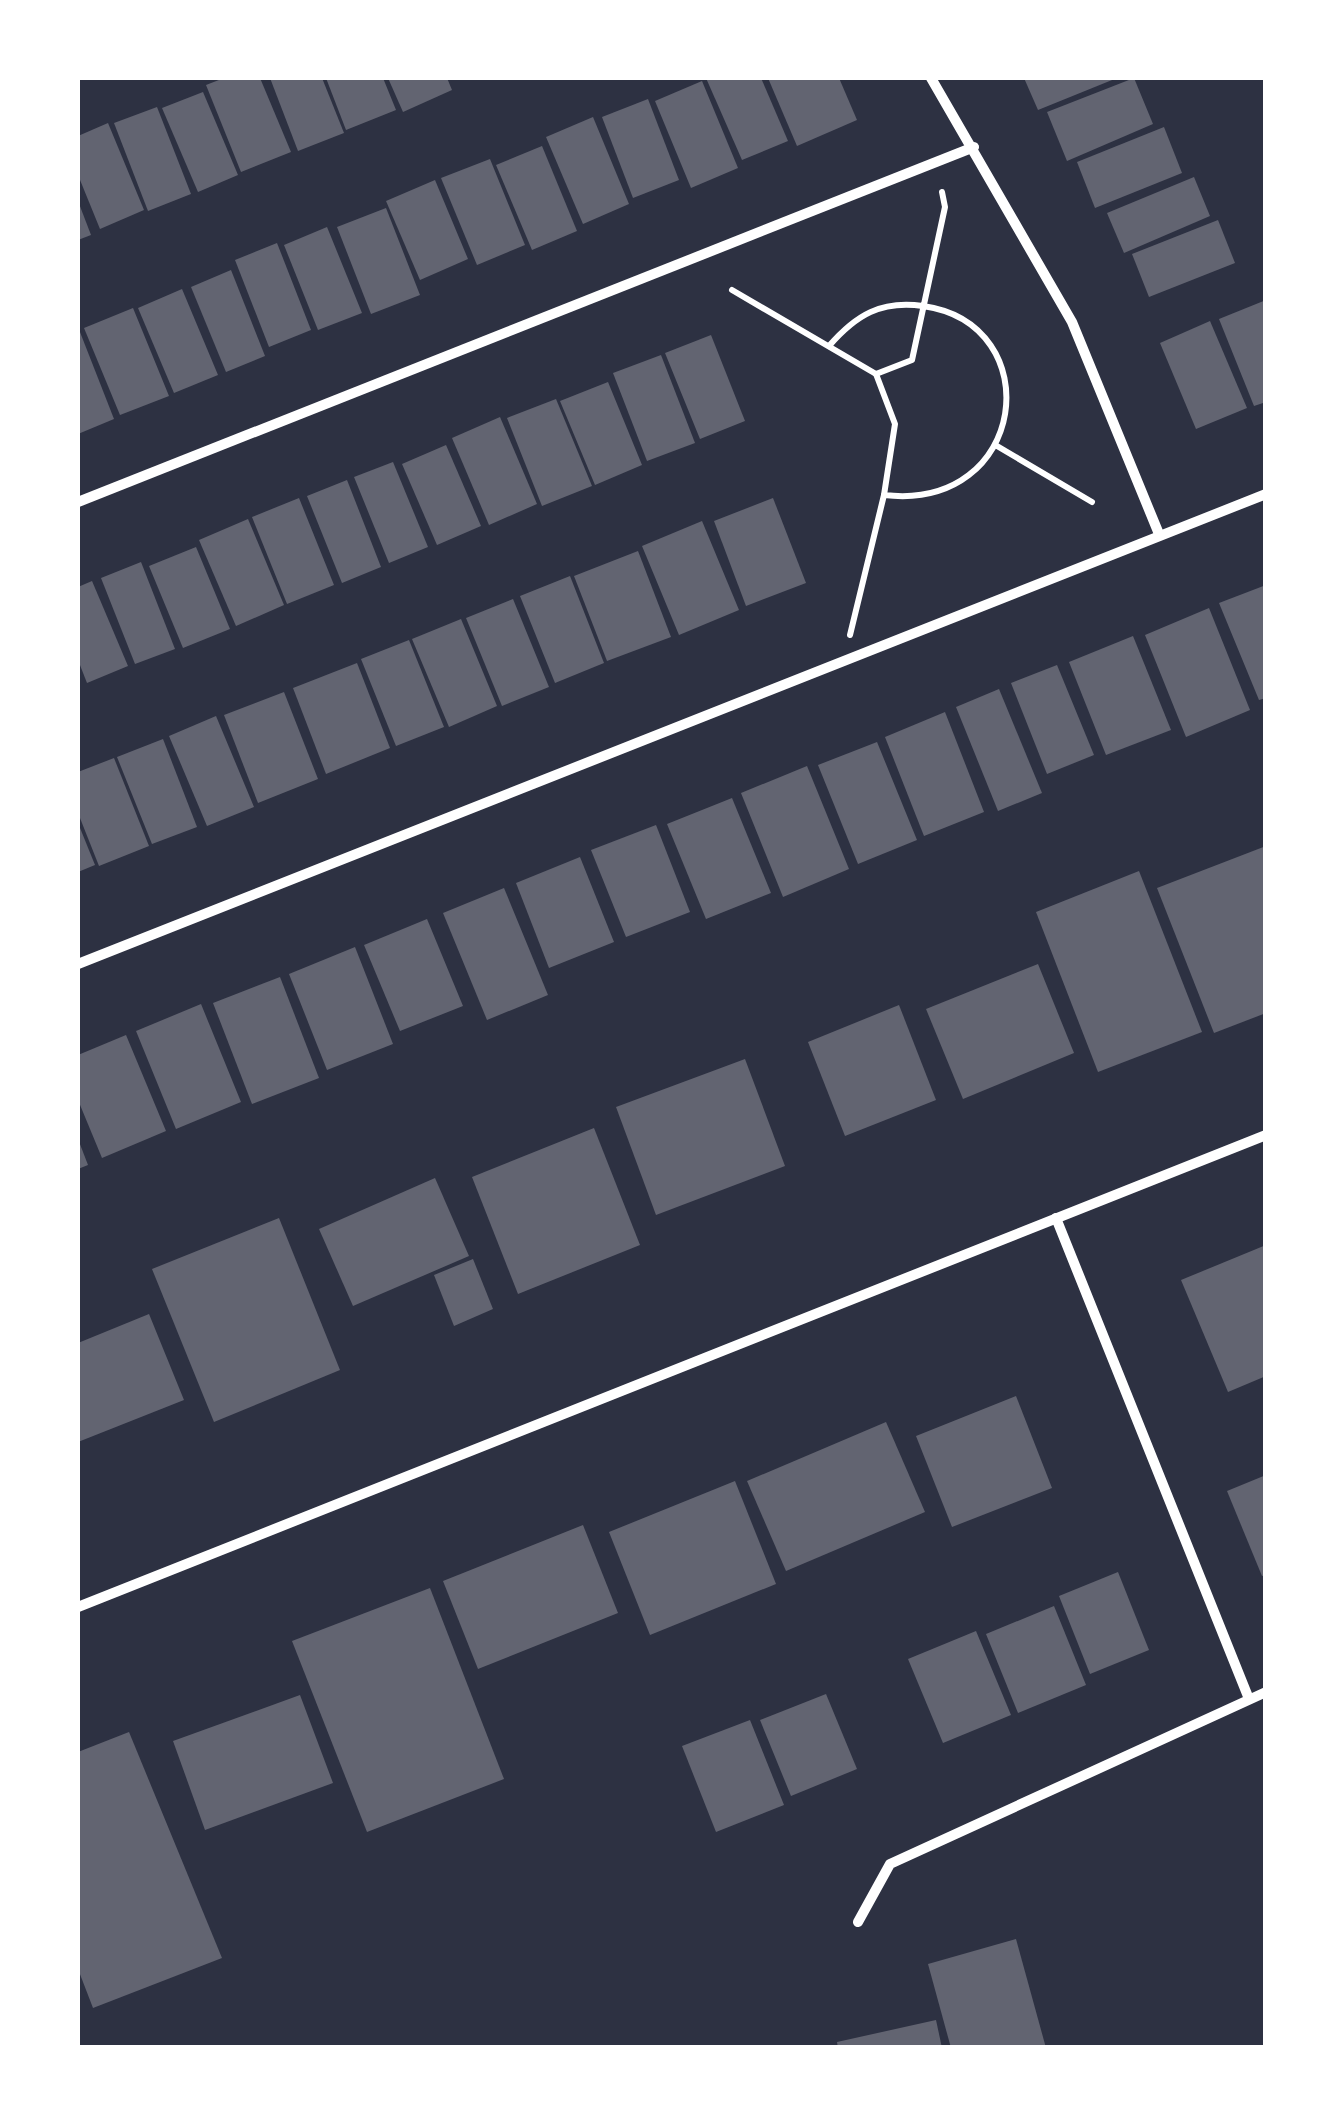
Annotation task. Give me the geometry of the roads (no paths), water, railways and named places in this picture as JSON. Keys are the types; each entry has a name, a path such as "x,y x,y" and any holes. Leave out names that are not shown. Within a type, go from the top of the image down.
{"street":[{"path":"932,78 1072,322 1160,534"},
{"path":"78,502 974,147"},
{"path":"78,964 1266,494"},
{"path":"78,1607 1266,1135"},
{"path":"1056,1218 1249,1699"},
{"path":"858,1922 890,1864 1266,1692"}]}
